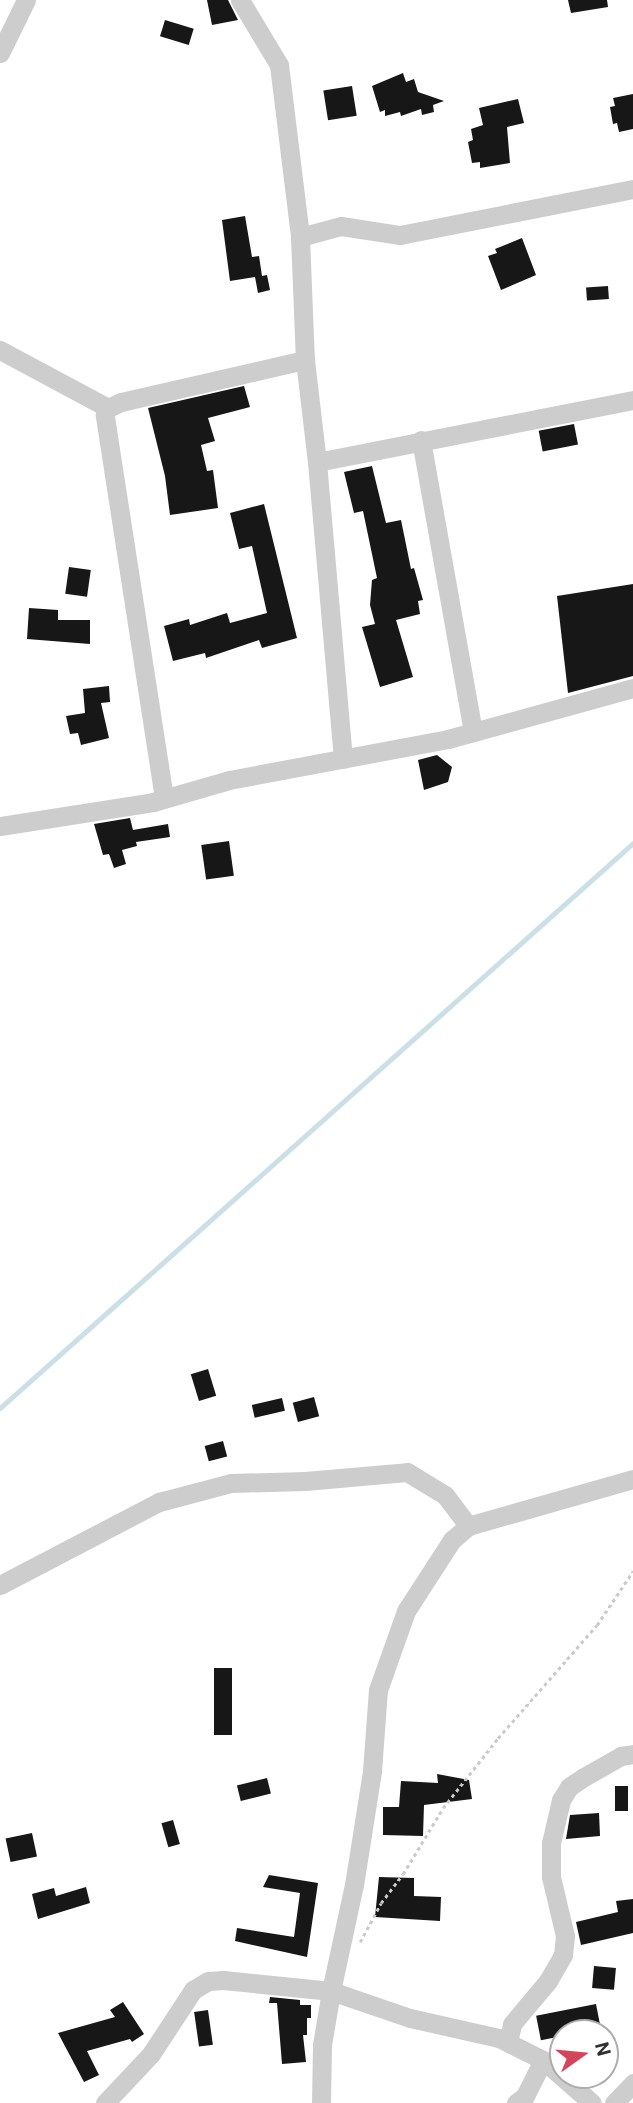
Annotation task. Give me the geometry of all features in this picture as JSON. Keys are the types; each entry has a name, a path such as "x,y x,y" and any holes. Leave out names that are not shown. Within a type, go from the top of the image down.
{"street":[{"path":"0,53 26,0"},
{"path":"240,0 279,65 300,237 305,360 344,759"},
{"path":"300,237 341,226 400,235 633,190"},
{"path":"0,350 108,408"},
{"path":"108,408 121,402 305,360"},
{"path":"317,462 633,400"},
{"path":"108,408 105,422 164,798"},
{"path":"421,440 473,732"},
{"path":"0,826 164,798 229,780 473,732 633,688"},
{"path":"0,1584 159,1502 231,1483 407,1472 445,1495 468,1526"},
{"path":"321,2103 322,2045 354,1885 372,1771 377,1690 406,1611 452,1540 468,1526 633,1479"},
{"path":"508,2042 512,2024 548,1981 564,1955 565,1936 551,1877 551,1843 561,1800 569,1787 584,1777 621,1756 633,1754"},
{"path":"105,2103 151,2054 192,1990 208,1981 260,1982 331,1990 410,2018 508,2042 543,2060 592,2103"},
{"path":"516,2103 525,2096 543,2060"},
{"path":"614,2103 633,2083"}],"path":[{"path":"336,1968 348,1959 367,1933 382,1903 443,1808 498,1738 597,1625 633,1571"}],"building":[{"path":"207,0 228,0 238,20 212,25"},
{"path":"568,0 607,0 608,7 571,13"},
{"path":"165,20 194,29 189,45 160,36"},
{"path":"403,73 406,82 414,79 418,92 444,101 433,105 434,112 422,115 421,109 401,116 400,112 385,116 385,110 380,112 372,86"},
{"path":"352,86 357,116 328,120 323,91"},
{"path":"633,94 633,129 619,132 617,123 613,124 610,107 615,106 613,98"},
{"path":"518,99 524,123 507,127 510,163 480,168 480,162 472,163 468,142 473,140 471,129 483,125 479,108"},
{"path":"245,216 252,257 259,256 262,276 267,275 270,290 258,293 255,277 230,281 222,220"},
{"path":"522,238 536,275 501,290 488,256 497,253 495,249"},
{"path":"608,286 609,299 587,301 586,288"},
{"path":"244,386 250,407 208,418 215,441 201,445 207,471 213,470 218,508 170,515 165,476 148,408"},
{"path":"574,424 578,445 543,451 539,431"},
{"path":"372,466 386,523 401,520 411,569 414,568 423,600 418,601 420,614 396,620 413,677 380,687 362,627 375,624 370,605 372,580 377,578 363,511 354,513 344,472"},
{"path":"264,504 297,638 262,648 259,640 206,658 205,653 173,661 164,626 189,619 190,625 227,613 230,623 267,613 252,546 239,549 230,513"},
{"path":"69,567 91,570 87,597 65,594"},
{"path":"633,584 633,676 568,693 557,596"},
{"path":"29,608 58,610 58,620 90,620 90,644 27,639"},
{"path":"109,686 110,702 101,703 109,738 81,745 78,733 70,734 66,716 85,713 83,689"},
{"path":"437,755 452,767 448,782 424,790 418,760"},
{"path":"130,818 133,830 168,824 170,837 136,842 137,846 122,850 126,864 114,868 109,854 103,855 94,824"},
{"path":"229,841 234,876 206,880 201,845"},
{"path":"208,1369 216,1396 199,1401 191,1374"},
{"path":"314,1397 319,1416 298,1422 293,1403"},
{"path":"282,1398 285,1411 255,1418 252,1405"},
{"path":"223,1441 227,1456 209,1461 205,1446"},
{"path":"214,1668 232,1668 232,1735 214,1735"},
{"path":"437,1774 469,1780 472,1799 424,1805 423,1836 383,1835 383,1807 399,1807 401,1781 438,1783"},
{"path":"267,1778 271,1794 241,1801 237,1785"},
{"path":"615,1786 628,1786 628,1811 615,1811"},
{"path":"599,1813 600,1836 566,1839 570,1815"},
{"path":"173,1820 180,1844 168,1847 161,1823"},
{"path":"32,1833 37,1856 11,1862 6,1839"},
{"path":"269,1875 318,1883 307,1957 235,1941 237,1928 294,1937 300,1893 263,1887"},
{"path":"379,1877 414,1878 414,1896 441,1897 440,1921 375,1917"},
{"path":"86,1887 90,1903 38,1919 32,1894 54,1888 56,1896"},
{"path":"633,1899 633,1933 581,1945 576,1922 618,1912 616,1901"},
{"path":"594,1966 616,1968 614,1990 592,1988"},
{"path":"270,1997 300,2000 300,2005 311,2005 311,2018 307,2018 307,2035 303,2035 306,2062 282,2064 277,2003 269,2003"},
{"path":"123,2002 144,2034 132,2042 130,2039 87,2051 99,2075 84,2082 58,2033 115,2017 110,2010"},
{"path":"596,2004 599,2019 549,2019 549,2039 541,2040 536,2016"},
{"path":"208,2010 213,2045 199,2047 194,2012"}],"waterway":[{"path":"0,1408 633,843"}]}
